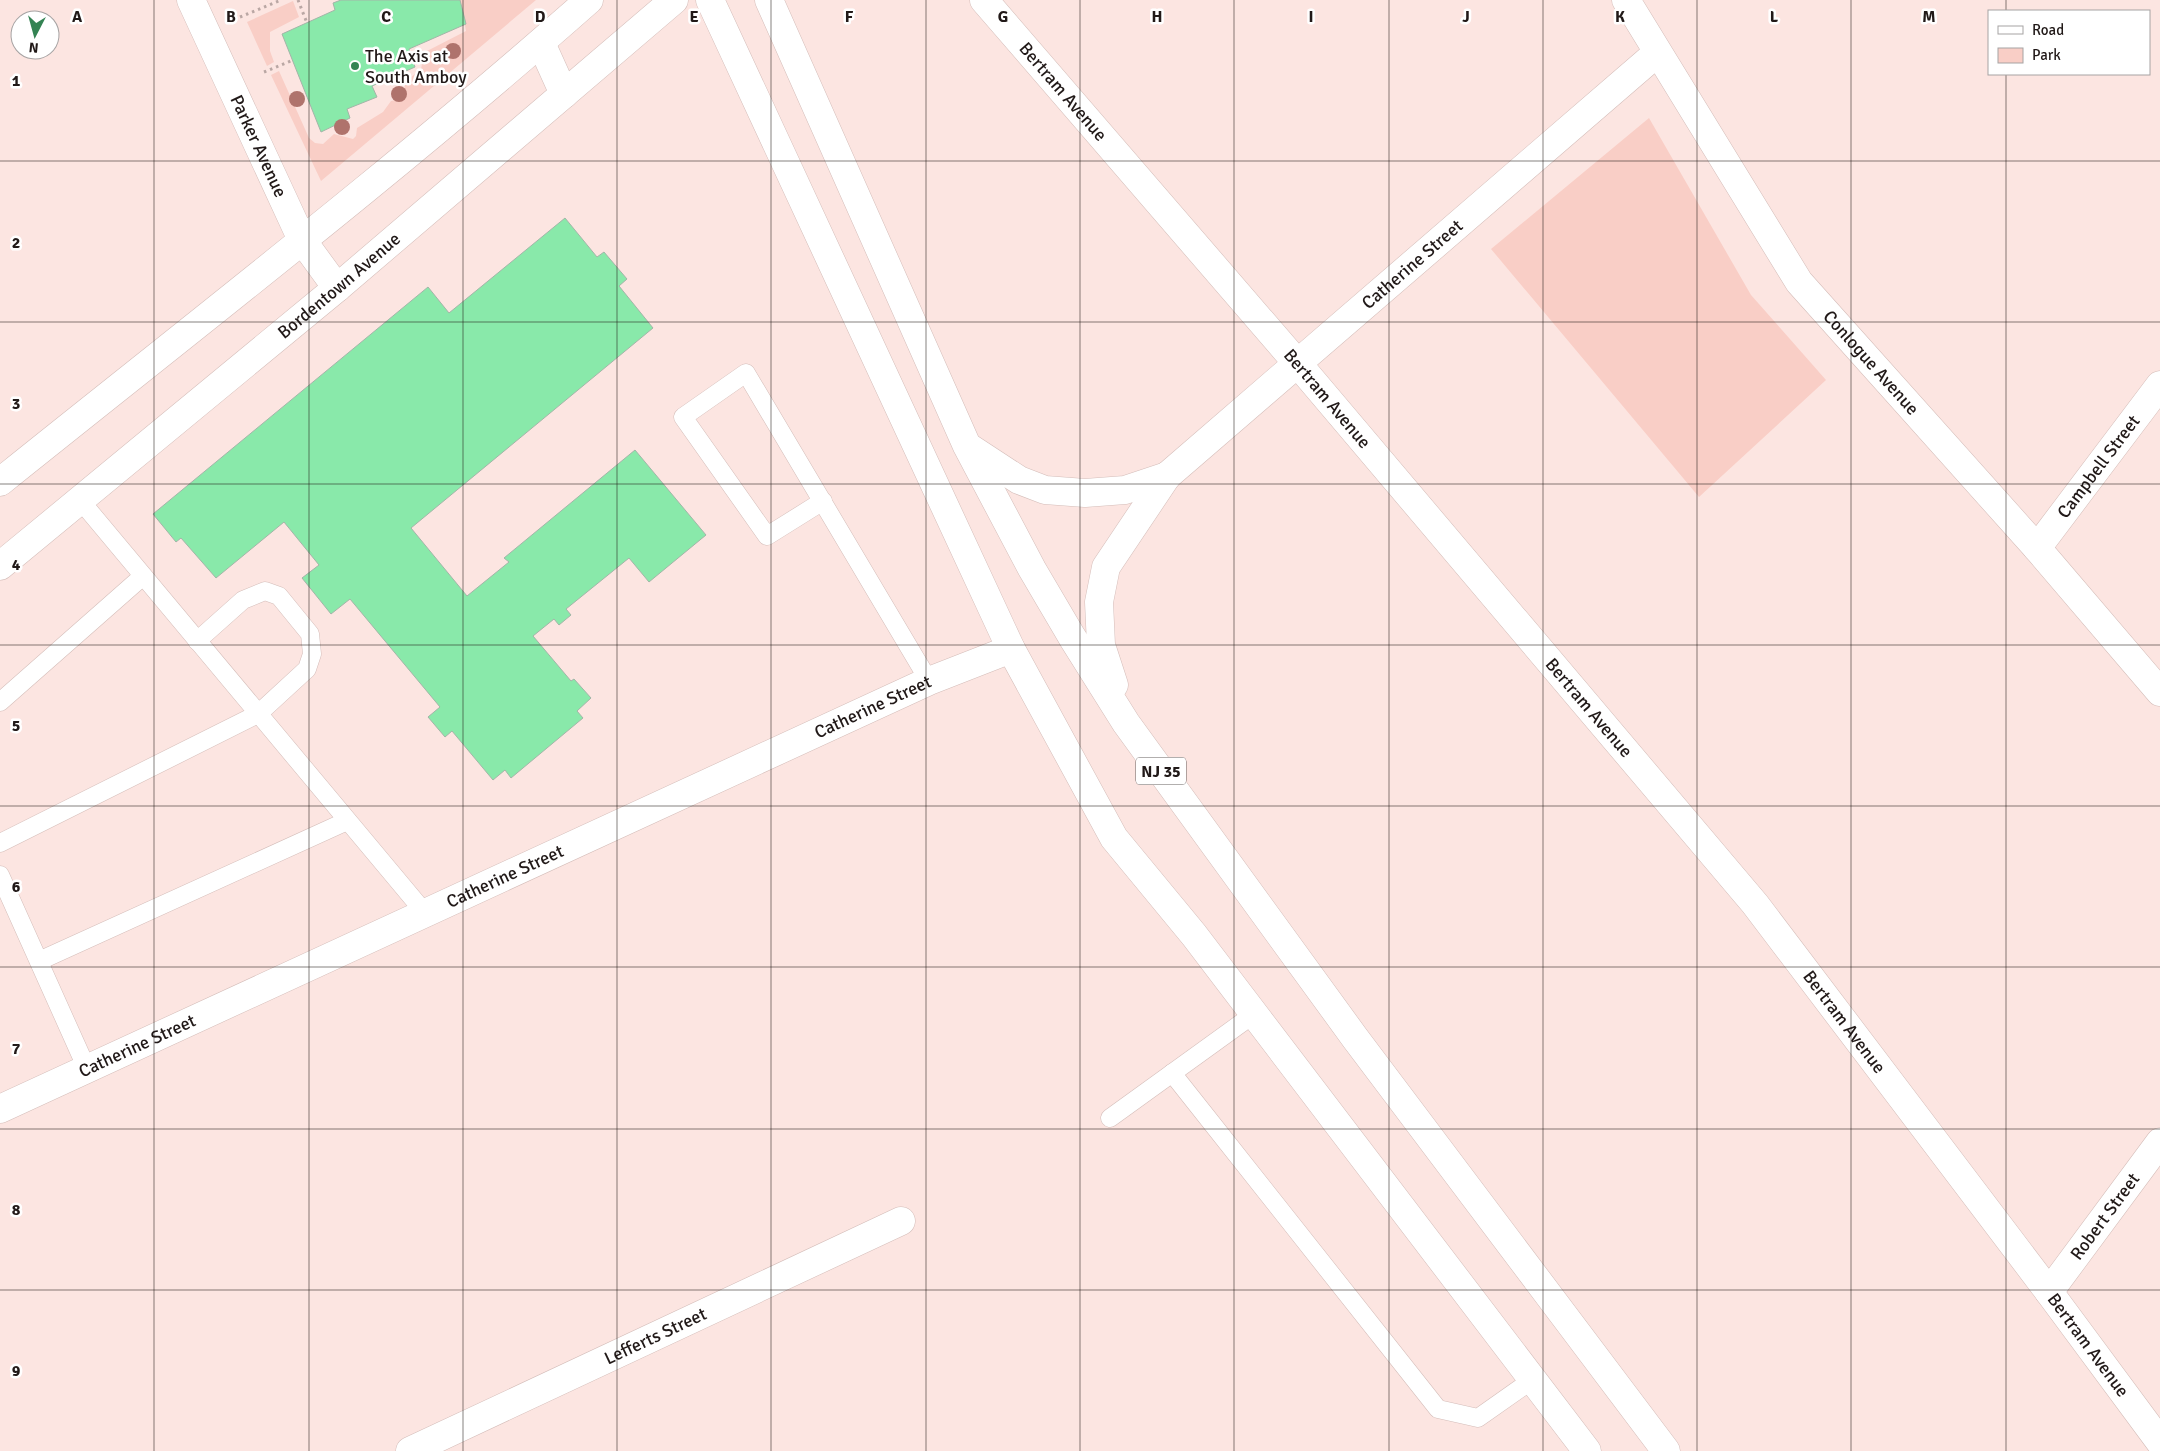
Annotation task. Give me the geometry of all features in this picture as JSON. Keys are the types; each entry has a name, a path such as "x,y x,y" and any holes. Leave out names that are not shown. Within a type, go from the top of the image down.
{"main road":[{"name":"Parker Avenue","path":"191,0 302,240 337,288"},
{"path":"0,482 302,240 541,43 590,0"},
{"name":"Bordentown Avenue","path":"0,566 337,288 674,0"},
{"name":"Bertram Avenue","path":"984,0 1298,364 1754,904 2049,1292 2160,1442"},
{"name":"Conlogue Avenue","path":"1626,0 1656,52 1799,282 2037,548 2160,692"},
{"name":"NJ 35","path":"773,9 967,446 1032,570 1126,723 1355,1038 1666,1451"},
{"path":"715,10 1011,649 1114,838 1194,935 1587,1451"},
{"path":"541,43 564,94"},
{"name":"Catherine Street","path":"1167,476 1656,52"},
{"name":"Campbell Street","path":"2037,548 2160,385"},
{"path":"967,446 1019,480 1045,490 1085,493 1125,490 1167,476"},
{"path":"1126,723 1101,645 1099,602 1106,567 1167,476"},
{"name":"Catherine Street","path":"0,1109 929,681 1011,649"},
{"name":"Robert Street","path":"2049,1292 2160,1142"},
{"name":"Lefferts Street","path":"410,1451 901,1221"}],"lane":[{"path":"822,501 767,536 683,417 746,373 929,681"},
{"path":"80,500 425,913"},
{"path":"0,702 143,576"},
{"path":"0,842 258,714 307,669 312,654 310,634 279,596 265,591 243,600 197,641"},
{"path":"39,961 347,821"},
{"path":"0,875 86,1068"},
{"path":"1110,1118 1254,1014"},
{"path":"1172,1073 1438,1409 1478,1418 1532,1380"}],"path":[{"path":"240,17 281,0"},
{"path":"298,0 307,23"},
{"path":"264,72 293,60"}],"green space":[{"path":"460,0 536,0 321,181 271,75 279,71 309,138 315,143 323,144 334,134 353,139 356,136 357,128 383,112 391,101 399,99 403,95 405,82 421,69 424,54 427,51 466,31"},
{"path":"293,1 299,17 270,32 270,51 274,62 267,66 247,22"},
{"path":"1649,118 1751,295 1826,380 1699,497 1491,249"}],"building":[{"name":"The Axis at South Amboy","path":"341,0 460,0 466,24 409,49 415,67 372,86 377,97 347,109 350,118 321,132 282,34 335,10 333,3"},
{"path":"565,218 597,257 604,252 627,279 619,286 653,328 411,528 467,596 509,562 504,558 635,450 706,535 649,582 629,558 566,609 571,615 559,625 554,619 533,636 571,681 574,679 591,698 577,711 583,718 511,778 505,770 493,780 452,731 445,737 428,717 440,707 350,599 331,614 302,578 319,565 284,522 216,578 181,538 176,542 153,514 428,287 449,313"}],"place":[{"name":"The Axis at South Amboy","path":"355,66"}]}
